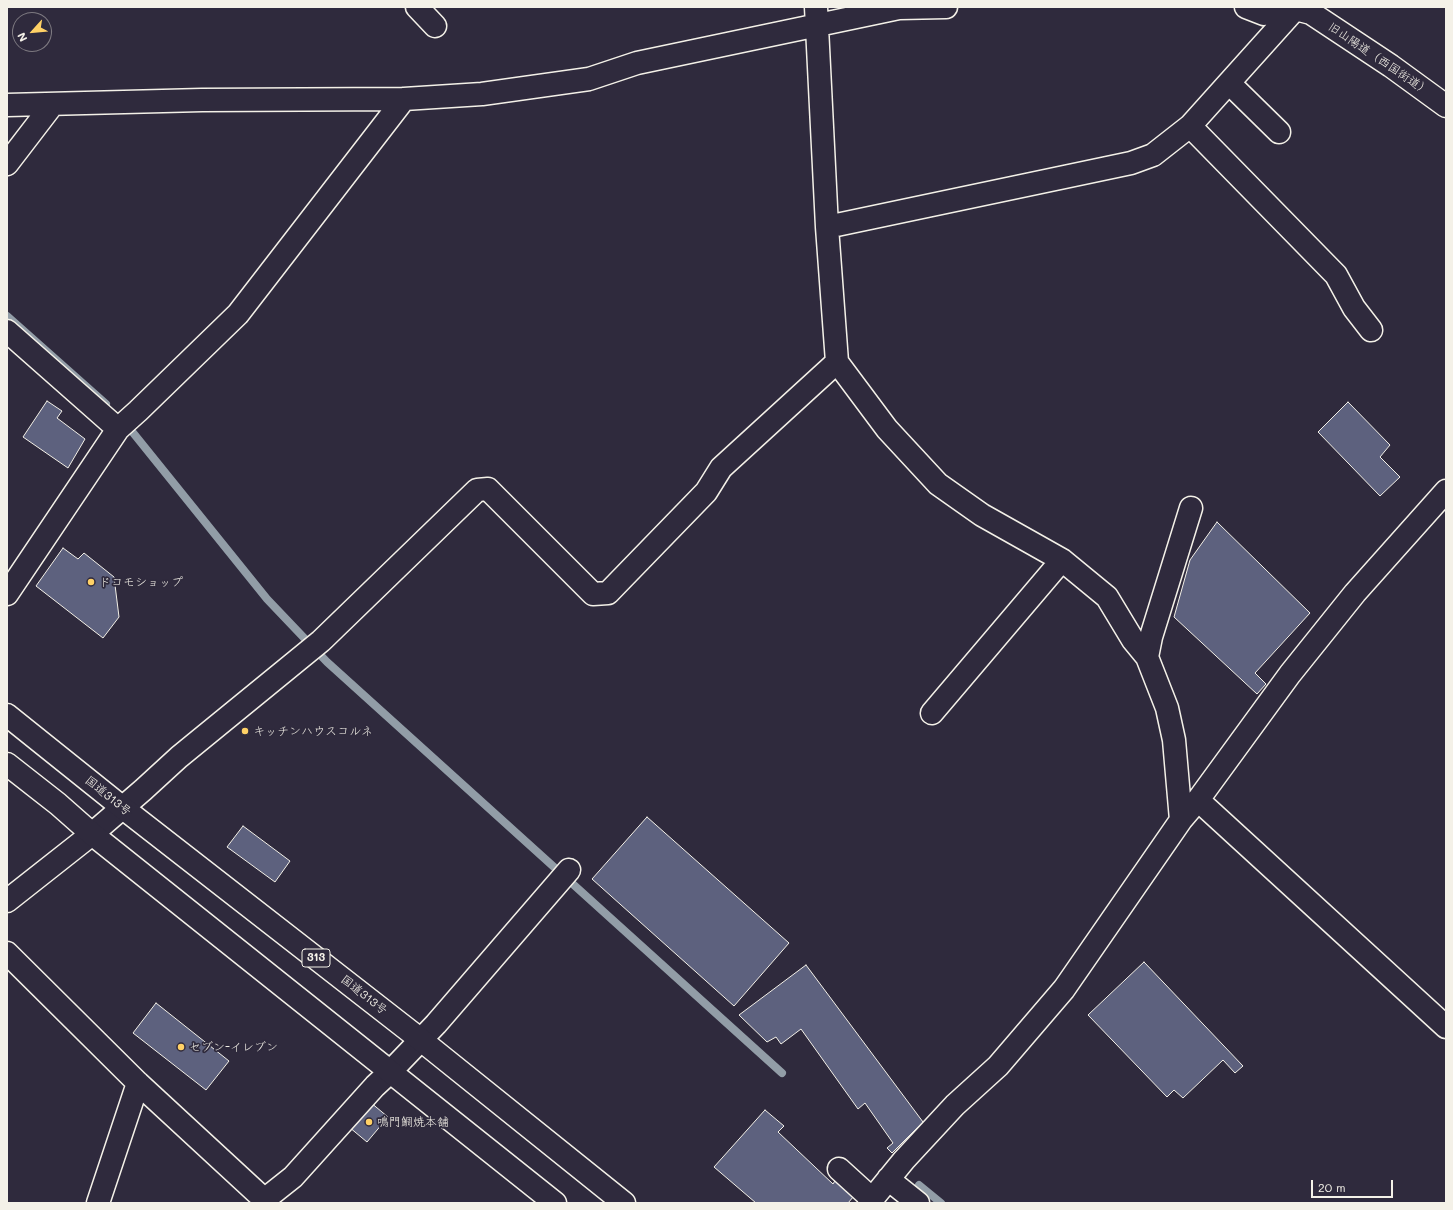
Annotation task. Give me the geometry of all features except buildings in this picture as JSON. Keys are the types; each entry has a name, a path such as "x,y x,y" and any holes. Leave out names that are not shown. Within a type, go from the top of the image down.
{"main road":[{"path":"417,7 435,26"},
{"path":"7,104 404,99 482,94 589,79 637,63 816,16 899,8 946,7"},
{"path":"1246,7 1264,14 1293,8"},
{"path":"827,227 1131,163 1154,155 1190,126 1293,8"},
{"name":"旧山陽道（西国街道）","path":"1293,8 1311,13 1391,66 1446,106"},
{"path":"816,16 827,227 837,362 887,429 938,484 982,515 1062,560 1107,597 1133,640 1147,657 1168,708 1174,740 1181,820"},
{"path":"1229,83 1279,132"},
{"path":"7,594 122,425 238,314 404,99"},
{"path":"7,164 53,104"},
{"path":"1190,126 1336,275 1354,308 1371,330"},
{"path":"7,331 122,425"},
{"path":"7,901 92,834 179,757 314,648 477,490 488,489 593,594 608,593 706,492 721,468 837,362"},
{"path":"839,1170 871,1201 904,1160 955,1105 998,1066 1064,989 1181,820 1198,800 1290,674 1355,593 1446,491"},
{"path":"1147,657 1151,637 1191,508"},
{"path":"932,713 1062,560"},
{"name":"国道313号","path":"7,715 123,808 421,1040 624,1203"},
{"path":"7,764 58,804 92,834 556,1203"},
{"path":"1198,800 1446,1027"},
{"path":"7,953 138,1083 266,1201 293,1177 375,1086 421,1040 565,876"},
{"path":"98,1203 138,1083"},
{"path":"888,1179 918,1203"}],"waterway":[{"path":"7,316 106,404"},
{"path":"126,424 267,599 327,662 782,1073"},
{"path":"919,1185 941,1203"}],"place":[{"name":"ドコモショップ","path":"91,582"},
{"name":"キッチンハウスコルネ","path":"245,731"},
{"name":"セブン-イレブン","path":"181,1047"},
{"name":"鳴門鯛焼本舗","path":"369,1122"}]}
